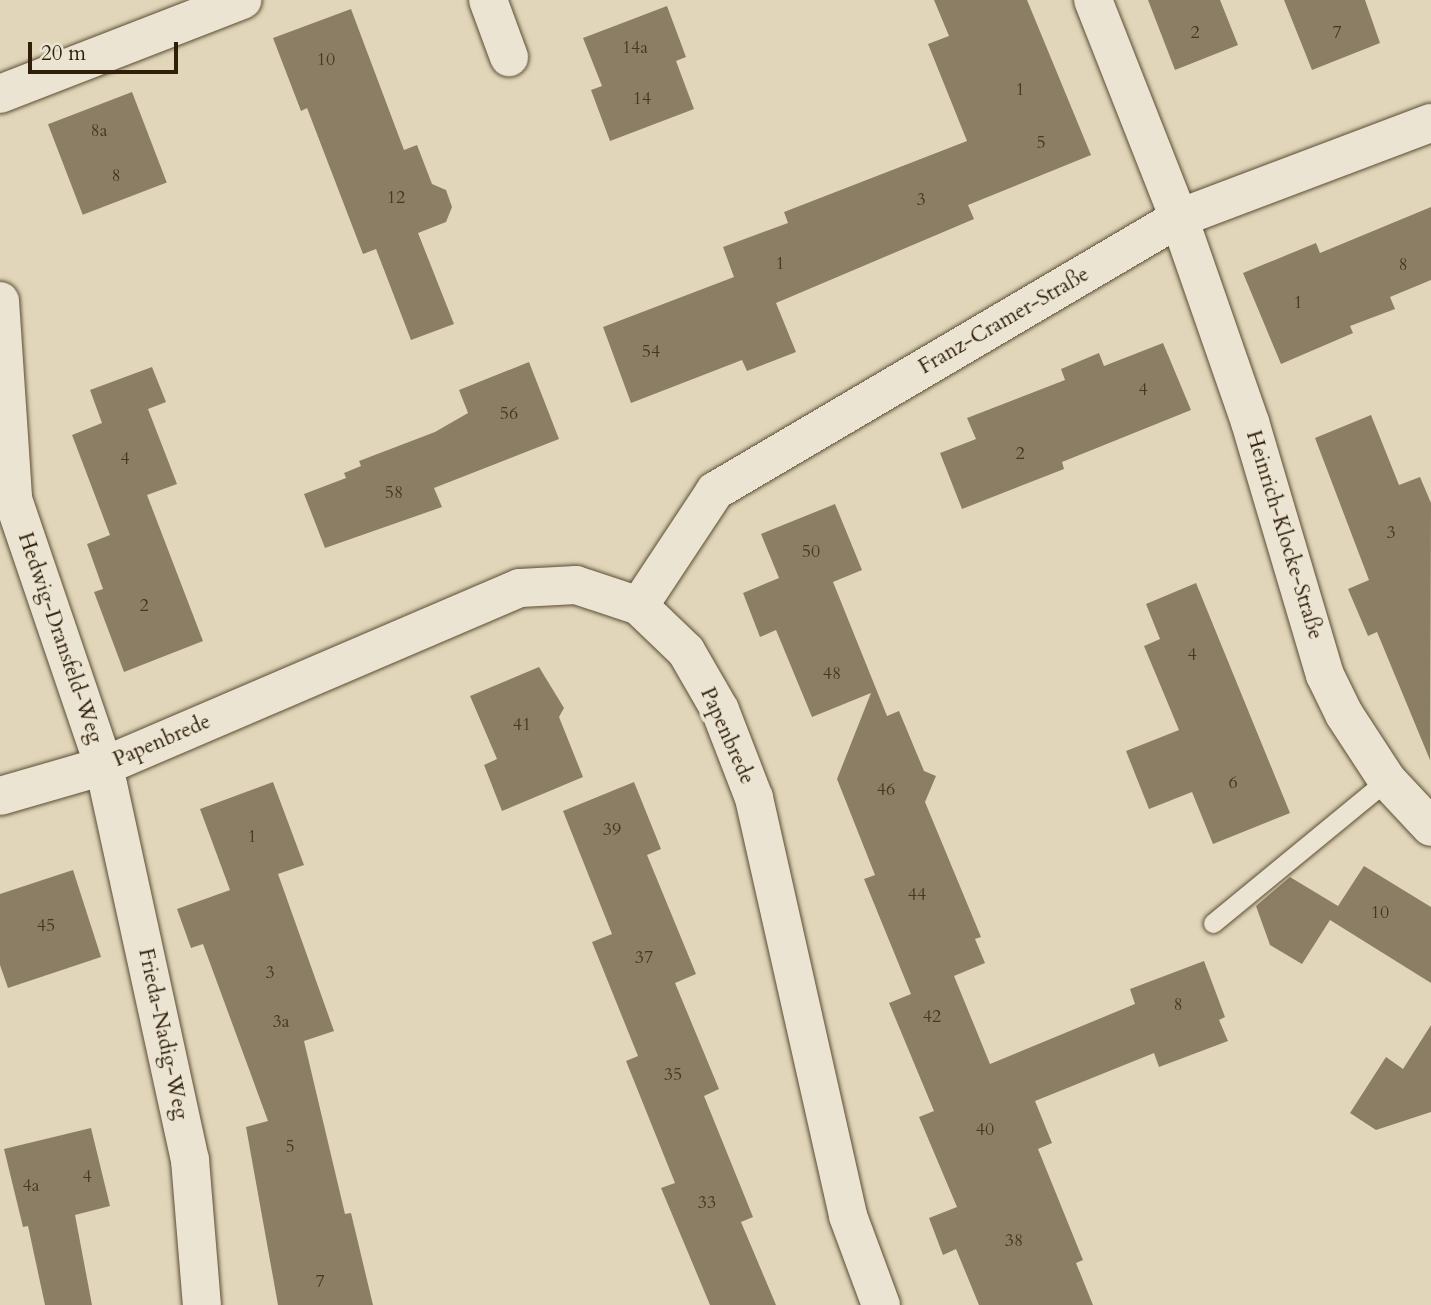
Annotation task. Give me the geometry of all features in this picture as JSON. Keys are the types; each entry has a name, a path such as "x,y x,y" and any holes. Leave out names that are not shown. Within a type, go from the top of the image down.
{"street":[{"path":"0,94 242,0"},
{"path":"488,0 509,57"},
{"name":"Heinrich-Klocke-Straße","path":"1093,0 1179,218 1250,422 1325,675 1344,715 1387,780 1431,827"},
{"name":"Franz-Cramer-Straße","path":"639,606 715,491 1179,218 1431,123"},
{"name":"Hedwig-Dransfeld-Weg","path":"0,301 13,499 104,766"},
{"name":"Papenbrede","path":"0,796 104,766 520,588 576,585 639,606 686,651 720,710 754,798 848,1216 881,1305"},
{"name":"Frieda-Nadig-Weg","path":"104,766 190,1160 202,1305"}],"lane":[{"path":"1213,923 1387,780"}],"building":[{"path":"934,0 1027,0 1091,155 968,205 974,219 776,303 796,352 747,371 742,360 631,403 603,327 734,277 723,247 788,223 784,212 967,141 928,44 949,36"},
{"path":"1148,0 1220,0 1238,45 1175,70"},
{"path":"1284,0 1365,0 1380,43 1312,70"},
{"path":"667,6 686,57 676,61 694,109 610,141 591,90 602,86 583,38"},
{"path":"351,9 404,150 417,145 432,184 446,190 452,207 446,222 418,233 454,324 411,340 376,249 363,254 307,108 301,111 273,38"},
{"path":"132,92 167,183 83,215 48,124"},
{"path":"1431,207 1431,280 1390,297 1395,309 1350,326 1353,333 1281,364 1243,273 1316,243 1320,253"},
{"path":"1163,343 1191,410 1062,462 1064,469 962,509 940,453 976,439 967,418 1065,380 1061,369 1099,353 1104,366"},
{"path":"529,362 559,439 434,488 442,507 325,548 304,494 346,478 344,473 361,466 359,461 435,432 468,413 459,390"},
{"path":"152,367 166,402 148,409 177,484 147,495 203,641 124,672 94,592 103,589 87,544 110,535 72,435 102,423 90,390"},
{"path":"1371,415 1399,485 1420,477 1431,503 1430,760 1377,632 1368,636 1348,589 1369,580 1315,438"},
{"path":"835,504 862,570 833,582 887,716 899,711 924,771 936,776 925,802 981,937 975,939 985,963 954,976 990,1064 1135,1004 1130,989 1204,961 1225,1017 1219,1020 1228,1041 1159,1067 1154,1053 1035,1101 1052,1143 1038,1149 1083,1260 1076,1263 1093,1305 979,1305 956,1249 943,1255 929,1218 957,1207 919,1117 934,1111 889,1003 911,994 864,879 875,875 837,779 871,693 812,717 776,630 760,637 743,593 779,578 761,534"},
{"path":"1196,583 1290,813 1213,844 1192,792 1149,809 1126,751 1179,730 1144,646 1160,639 1146,604"},
{"path":"539,667 564,708 559,717 583,777 502,811 484,765 497,759 470,696"},
{"path":"273,782 304,865 278,874 334,1031 304,1041 345,1214 351,1213 373,1305 278,1305 246,1127 268,1121 203,944 191,948 177,909 230,890 200,809"},
{"path":"634,782 661,849 647,855 696,974 675,983 719,1089 704,1096 753,1217 741,1222 776,1305 710,1305 661,1188 675,1183 626,1061 638,1056 592,942 612,934 563,811"},
{"path":"1364,866 1431,907 1431,983 1330,920 1302,964 1270,945 1256,906 1290,877 1338,906"},
{"path":"73,870 101,957 8,988 0,965 0,894"},
{"path":"1431,1025 1431,1112 1376,1130 1350,1113 1386,1057 1403,1069"},
{"path":"91,1128 110,1206 75,1215 92,1305 45,1305 28,1226 23,1227 4,1149"}]}
